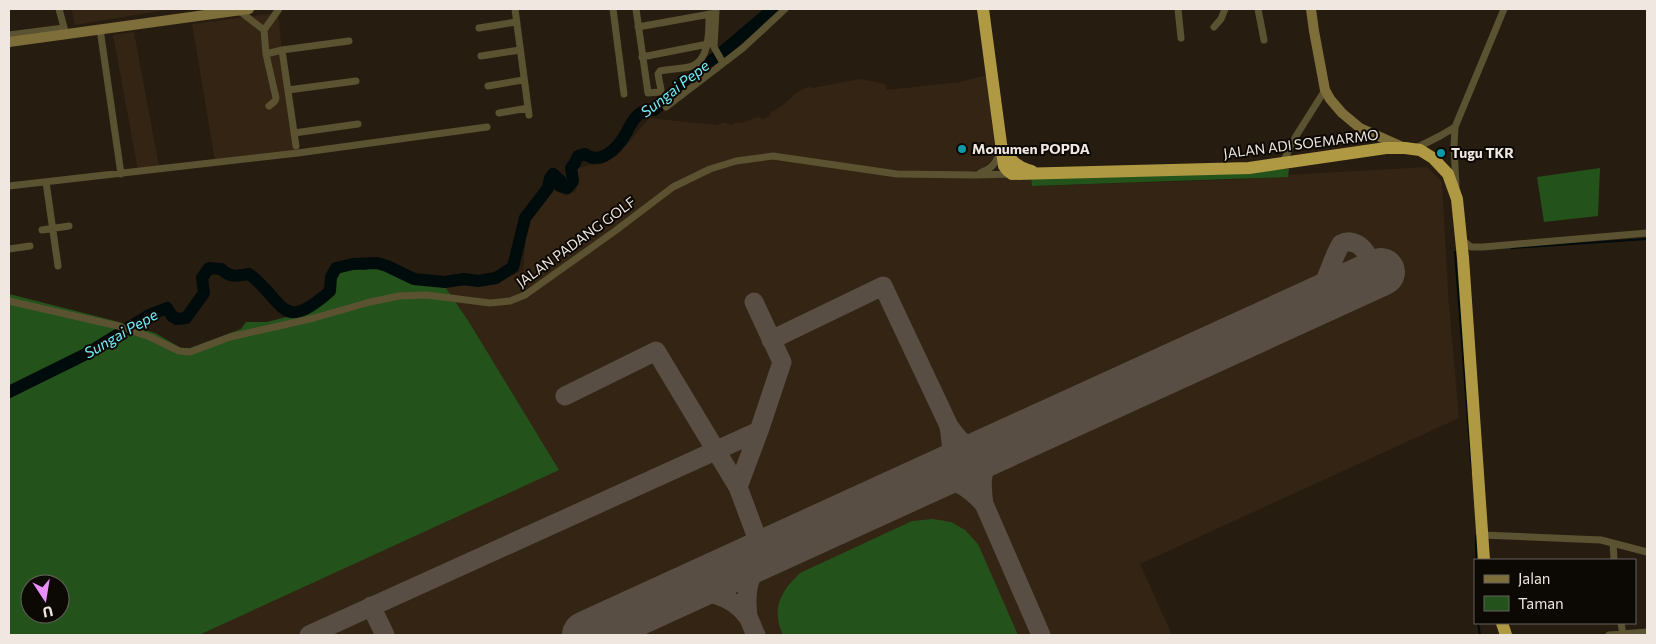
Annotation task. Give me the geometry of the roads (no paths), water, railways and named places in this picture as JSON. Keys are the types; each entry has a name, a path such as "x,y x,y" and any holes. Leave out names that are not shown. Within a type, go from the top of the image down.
{"highway":[{"name":"JALAN ADI SOEMARMO","path":"983,9 1004,171 1040,173 1249,168 1386,148 1409,148 1426,153 1440,164 1448,174 1457,199 1484,559"},
{"name":"JALAN ADI SOEMARMO","path":"1001,145 1019,168 1040,173"}],"main road":[{"path":"1311,9 1325,90 1339,110 1360,128 1369,133 1409,148"},
{"path":"9,42 244,10"}],"street":[{"path":"9,35 64,30 60,9"},
{"path":"264,30 279,9"},
{"path":"500,113 528,111 514,9"},
{"path":"613,9 624,94"},
{"path":"636,9 648,93 659,92 662,89 658,74 660,71 692,66 700,59 708,44 714,12"},
{"path":"666,107 719,56 753,40 785,9"},
{"path":"1178,9 1181,38"},
{"path":"1214,27 1222,19 1225,9"},
{"path":"1258,9 1264,40"},
{"path":"1457,199 1454,146 1455,127 1504,9"},
{"path":"244,10 264,30 266,54 276,98 268,106"},
{"path":"638,27 714,12"},
{"path":"714,12 714,47 719,56"},
{"path":"479,28 516,22"},
{"path":"100,30 121,174"},
{"path":"266,54 349,41"},
{"path":"642,57 708,44"},
{"path":"282,50 296,146"},
{"path":"481,56 520,50"},
{"path":"488,86 524,80"},
{"path":"288,90 356,81"},
{"path":"1282,164 1296,136 1325,90"},
{"path":"294,133 358,124"},
{"path":"9,186 344,147 487,127"},
{"path":"1409,148 1440,136 1455,127"},
{"path":"975,175 986,171 995,164 1001,145"},
{"name":"JALAN PADANG GOLF","path":"9,301 118,326 150,337 179,351 190,352 238,334 314,318 399,296 428,295 490,303 516,299 525,295 615,231 673,187 710,169 756,157 790,157 897,174 975,175 1004,171"},
{"path":"46,182 58,266"},
{"path":"42,230 69,226"},
{"path":"1462,249 1647,233"},
{"path":"9,249 30,246"},
{"path":"1482,535 1601,540 1647,552"},
{"path":"1613,543 1614,559"},
{"path":"1609,635 1647,632"}],"waterway":[{"name":"Sungai Pepe","path":"9,392 86,354 149,315 167,308 172,316 177,319 186,318 204,293 202,278 209,268 221,269 227,274 234,276 249,274 278,303 292,312 302,311 330,291 331,277 336,268 353,264 377,263 414,279 445,282 464,279 478,281 496,278 513,267 525,218 548,188 553,174 560,180 560,186 567,188 573,181 571,168 578,156 585,154 595,158 604,156 613,150 638,115 645,111 654,110 773,9"},
{"path":"1512,248 1647,239"},
{"path":"1458,252 1455,252 1472,471"},
{"path":"1476,536 1476,559"},
{"path":"1478,624 1480,635"}],"place":[{"name":"Monumen POPDA","path":"962,149"},
{"name":"Tugu TKR","path":"1441,153"}]}
